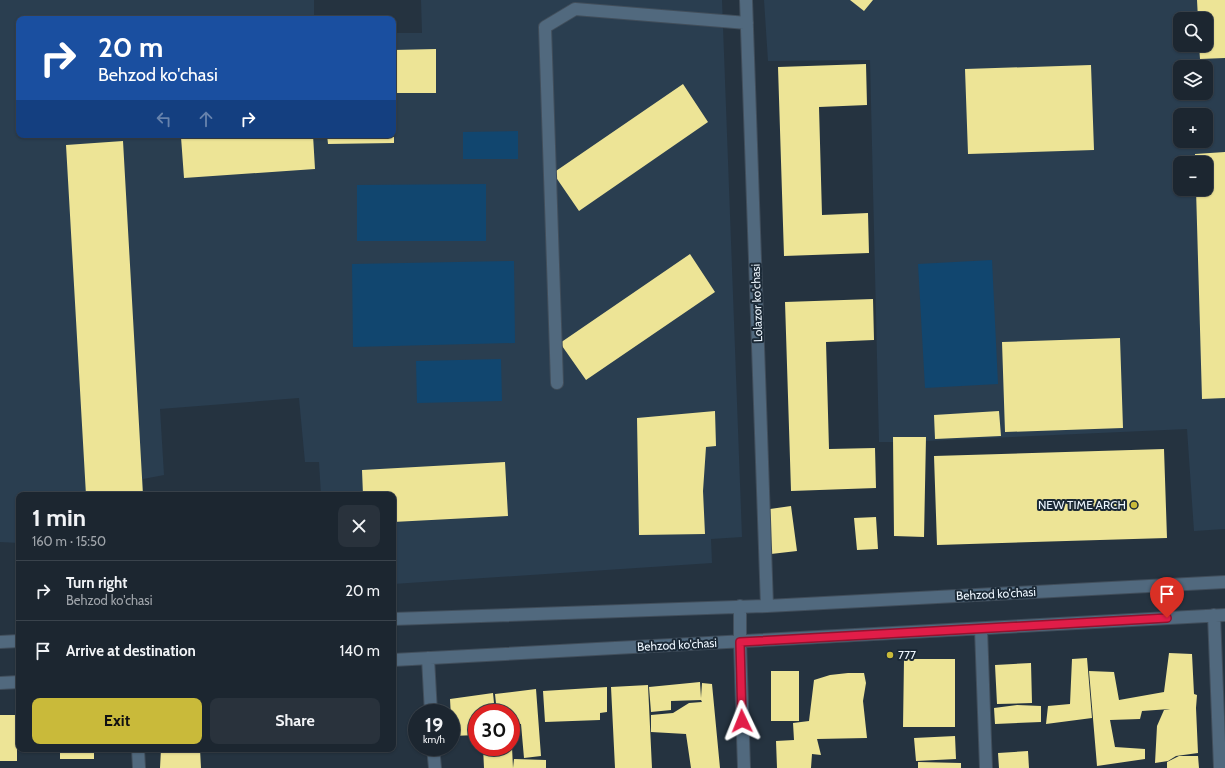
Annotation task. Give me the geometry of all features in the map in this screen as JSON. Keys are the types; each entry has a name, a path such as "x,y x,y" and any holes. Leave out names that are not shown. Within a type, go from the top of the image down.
{"street":[{"name":"Lolazor ko'chasi","path":"746,0 767,606"},
{"path":"557,384 545,27 575,10 747,23"},
{"name":"Behzod ko'chasi","path":"396,619 767,606 1225,582"},
{"path":"740,606 744,768"},
{"path":"1219,615 1220,768"},
{"name":"Behzod ko'chasi","path":"396,660 1219,615"},
{"path":"981,629 986,768"},
{"path":"0,642 16,641"},
{"path":"428,658 431,704"},
{"path":"0,683 16,682"},
{"path":"138,752 139,768"},
{"path":"434,756 435,768"}],"shaded area":[{"path":"0,0 314,0 314,16 16,16 16,138 396,138 396,33 422,33 421,0 722,0 742,537 711,539 712,563 396,584 396,492 321,492 319,462 305,462 299,398 160,409 164,475 143,479 143,492 16,492 16,543 0,542"},
{"path":"764,0 1225,0 1225,529 1194,531 1187,429 926,441 926,437 893,437 893,442 879,442 870,60 768,61"},
{"path":"518,131 518,159 463,159 463,132"},
{"path":"486,184 486,241 357,241 357,185"},
{"path":"992,260 998,384 925,388 918,264"},
{"path":"514,261 515,343 353,347 352,264"},
{"path":"501,359 502,401 417,403 416,361"}],"building":[{"path":"850,0 873,0 864,11"},
{"path":"1197,0 1225,0 1225,58 1200,59 1200,52 1213,52 1213,12 1198,12"},
{"path":"436,49 436,93 396,93 396,50"},
{"path":"866,64 867,105 819,107 822,215 868,213 869,253 784,256 778,67"},
{"path":"1091,65 1094,150 968,154 965,69"},
{"path":"683,84 708,122 579,211 553,173"},
{"path":"181,138 313,138 315,169 184,178"},
{"path":"327,138 394,138 394,143 328,144"},
{"path":"123,141 143,492 86,492 66,145"},
{"path":"1225,152 1225,398 1202,399 1196,196 1213,196 1213,156 1195,156 1195,154"},
{"path":"690,254 715,292 586,380 560,343"},
{"path":"873,299 874,340 826,342 829,449 875,448 876,488 791,491 785,302"},
{"path":"1120,338 1123,428 1005,432 1002,342"},
{"path":"715,411 716,446 706,447 703,491 705,534 639,535 637,418"},
{"path":"999,411 1001,436 935,439 934,415"},
{"path":"893,437 926,437 924,537 894,536"},
{"path":"1164,449 1167,538 937,545 934,456"},
{"path":"505,462 508,516 396,522 396,492 363,492 362,470"},
{"path":"791,506 797,551 771,554 770,509"},
{"path":"876,517 878,549 857,550 854,518"},
{"path":"1169,653 1192,654 1194,694 1197,695 1196,708 1198,753 1176,756 1168,761 1155,763 1157,726 1164,710 1170,709 1142,711 1140,719 1110,720 1115,747 1145,749 1145,759 1097,766 1089,671 1114,672 1119,700 1164,692"},
{"path":"1087,658 1092,718 1046,724 1048,706 1070,704 1072,659"},
{"path":"904,659 955,659 955,727 903,727"},
{"path":"1031,663 1032,703 997,704 995,665"},
{"path":"771,671 799,671 799,721 771,721"},
{"path":"864,673 866,683 863,701 867,738 817,739 821,755 812,754 811,768 777,768 776,741 794,740 793,723 809,721 814,680 830,675"},
{"path":"700,682 701,698 702,683 712,684 720,768 691,768 686,734 651,732 651,715 673,713 689,703 702,702 701,700 671,701 671,710 651,712 649,687"},
{"path":"648,685 652,768 615,768 611,687"},
{"path":"607,687 607,712 600,713 600,720 545,722 543,691"},
{"path":"536,689 541,756 524,758 520,724 520,704 496,704 495,694"},
{"path":"493,693 494,704 468,704 468,735 460,736 460,704 450,704 450,699"},
{"path":"1017,705 1041,706 1041,722 995,724 994,708"},
{"path":"0,715 16,715 17,761 0,761"},
{"path":"955,736 956,759 916,761 914,738"},
{"path":"1028,751 1029,768 999,768 998,753"},
{"path":"60,752 94,752 94,759 60,759"},
{"path":"161,752 200,752 201,768 160,768"},
{"path":"483,756 512,756 513,768 484,768"},
{"path":"1179,756 1198,756 1199,768 1167,768 1167,762"},
{"path":"514,759 546,760 546,768 513,768"},
{"path":"918,762 961,763 961,768 918,768"}],"place":[{"name":"NEW TIME ARCH","path":"1134,505"},
{"name":"777","path":"890,655"}],"route":[{"path":"742,721 740,642 1167,618"}]}
